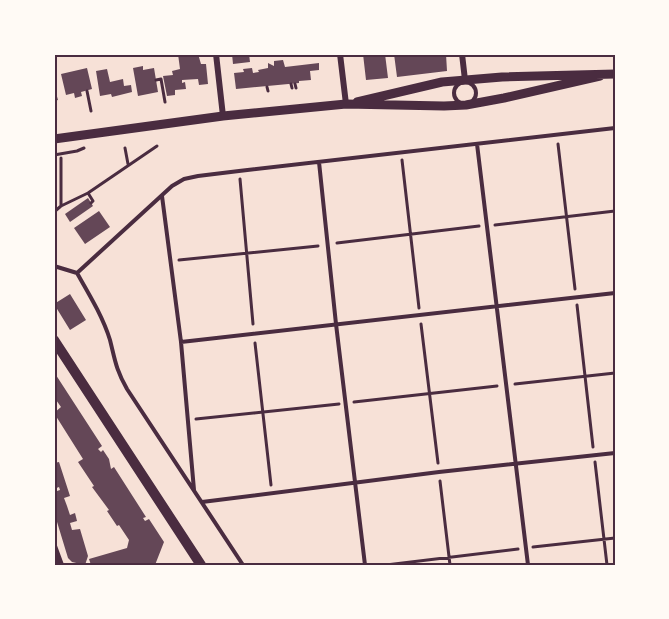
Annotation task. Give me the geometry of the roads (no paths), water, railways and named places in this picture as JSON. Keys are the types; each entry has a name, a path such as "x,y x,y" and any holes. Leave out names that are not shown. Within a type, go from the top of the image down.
{"main road":[{"path":"54,340 201,565"}],"street":[{"path":"216,54 223,117"},
{"path":"340,54 346,104"},
{"path":"462,54 465,80"},
{"path":"346,104 466,105 615,74"},
{"path":"54,139 346,104 442,82 502,76 600,76"},
{"path":"54,546 61,565"}],"lane":[{"path":"465,80 473,85 476,92 473,100 466,105 457,101 454,93 457,85 465,80"},
{"path":"77,273 178,183 198,176 615,128"},
{"path":"477,144 528,565"},
{"path":"319,162 365,565"},
{"path":"162,196 181,342 194,490"},
{"path":"54,266 77,273 88,291 110,340 117,372 243,565"},
{"path":"181,342 615,293"},
{"path":"201,502 439,472 615,453"}]}
